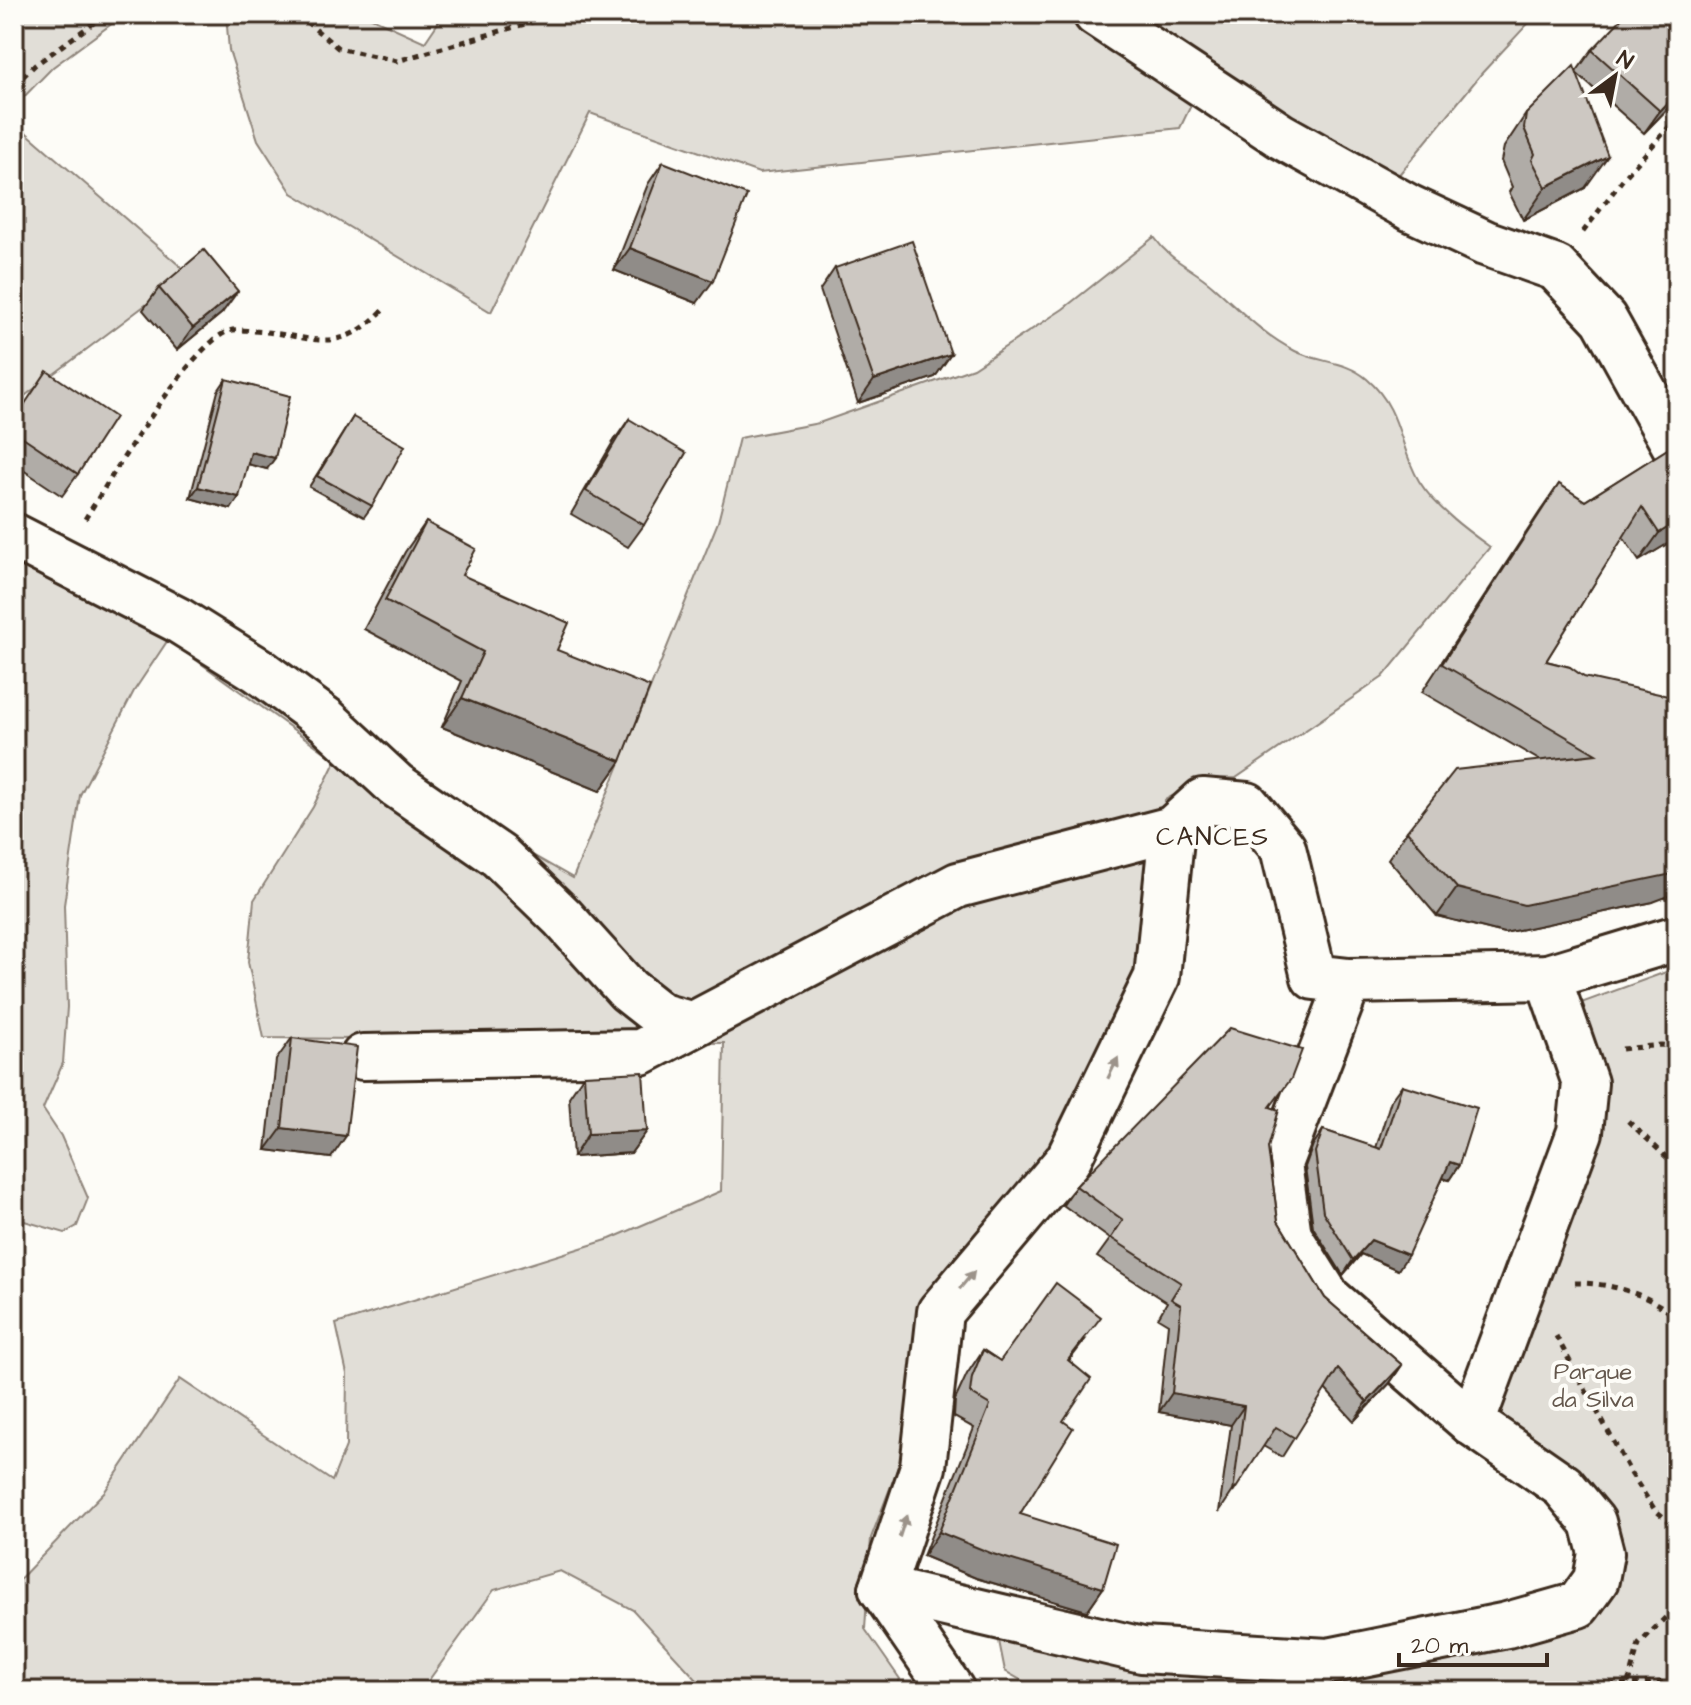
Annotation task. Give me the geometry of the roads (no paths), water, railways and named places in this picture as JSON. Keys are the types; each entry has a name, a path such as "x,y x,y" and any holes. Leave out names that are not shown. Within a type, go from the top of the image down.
{"street":[{"path":"1096,14 1281,136 1410,208 1485,243 1556,268 1604,319 1677,450"},
{"path":"14,536 178,620 270,678 326,720 396,785 499,856 563,918 628,990 661,1016 690,1024"},
{"path":"363,1057 641,1052 958,885 1172,829 1203,801 1247,805 1283,848 1314,977 1349,981 1548,977 1677,938"},
{"path":"882,1589 923,1467 940,1312 1068,1160 1157,977 1172,829"},
{"path":"1472,1423 1580,1132 1585,1083 1548,977"},
{"path":"882,1589 1142,1650 1328,1661 1507,1625 1578,1605 1596,1580 1601,1553 1593,1522 1563,1486 1472,1423 1328,1298 1289,1236 1279,1164 1349,981"},
{"path":"882,1589 952,1691"}],"district":[{"name":"CANCES","path":"1213,836"}],"park label":[{"name":"Parque da Silva","path":"1593,1385"}]}
